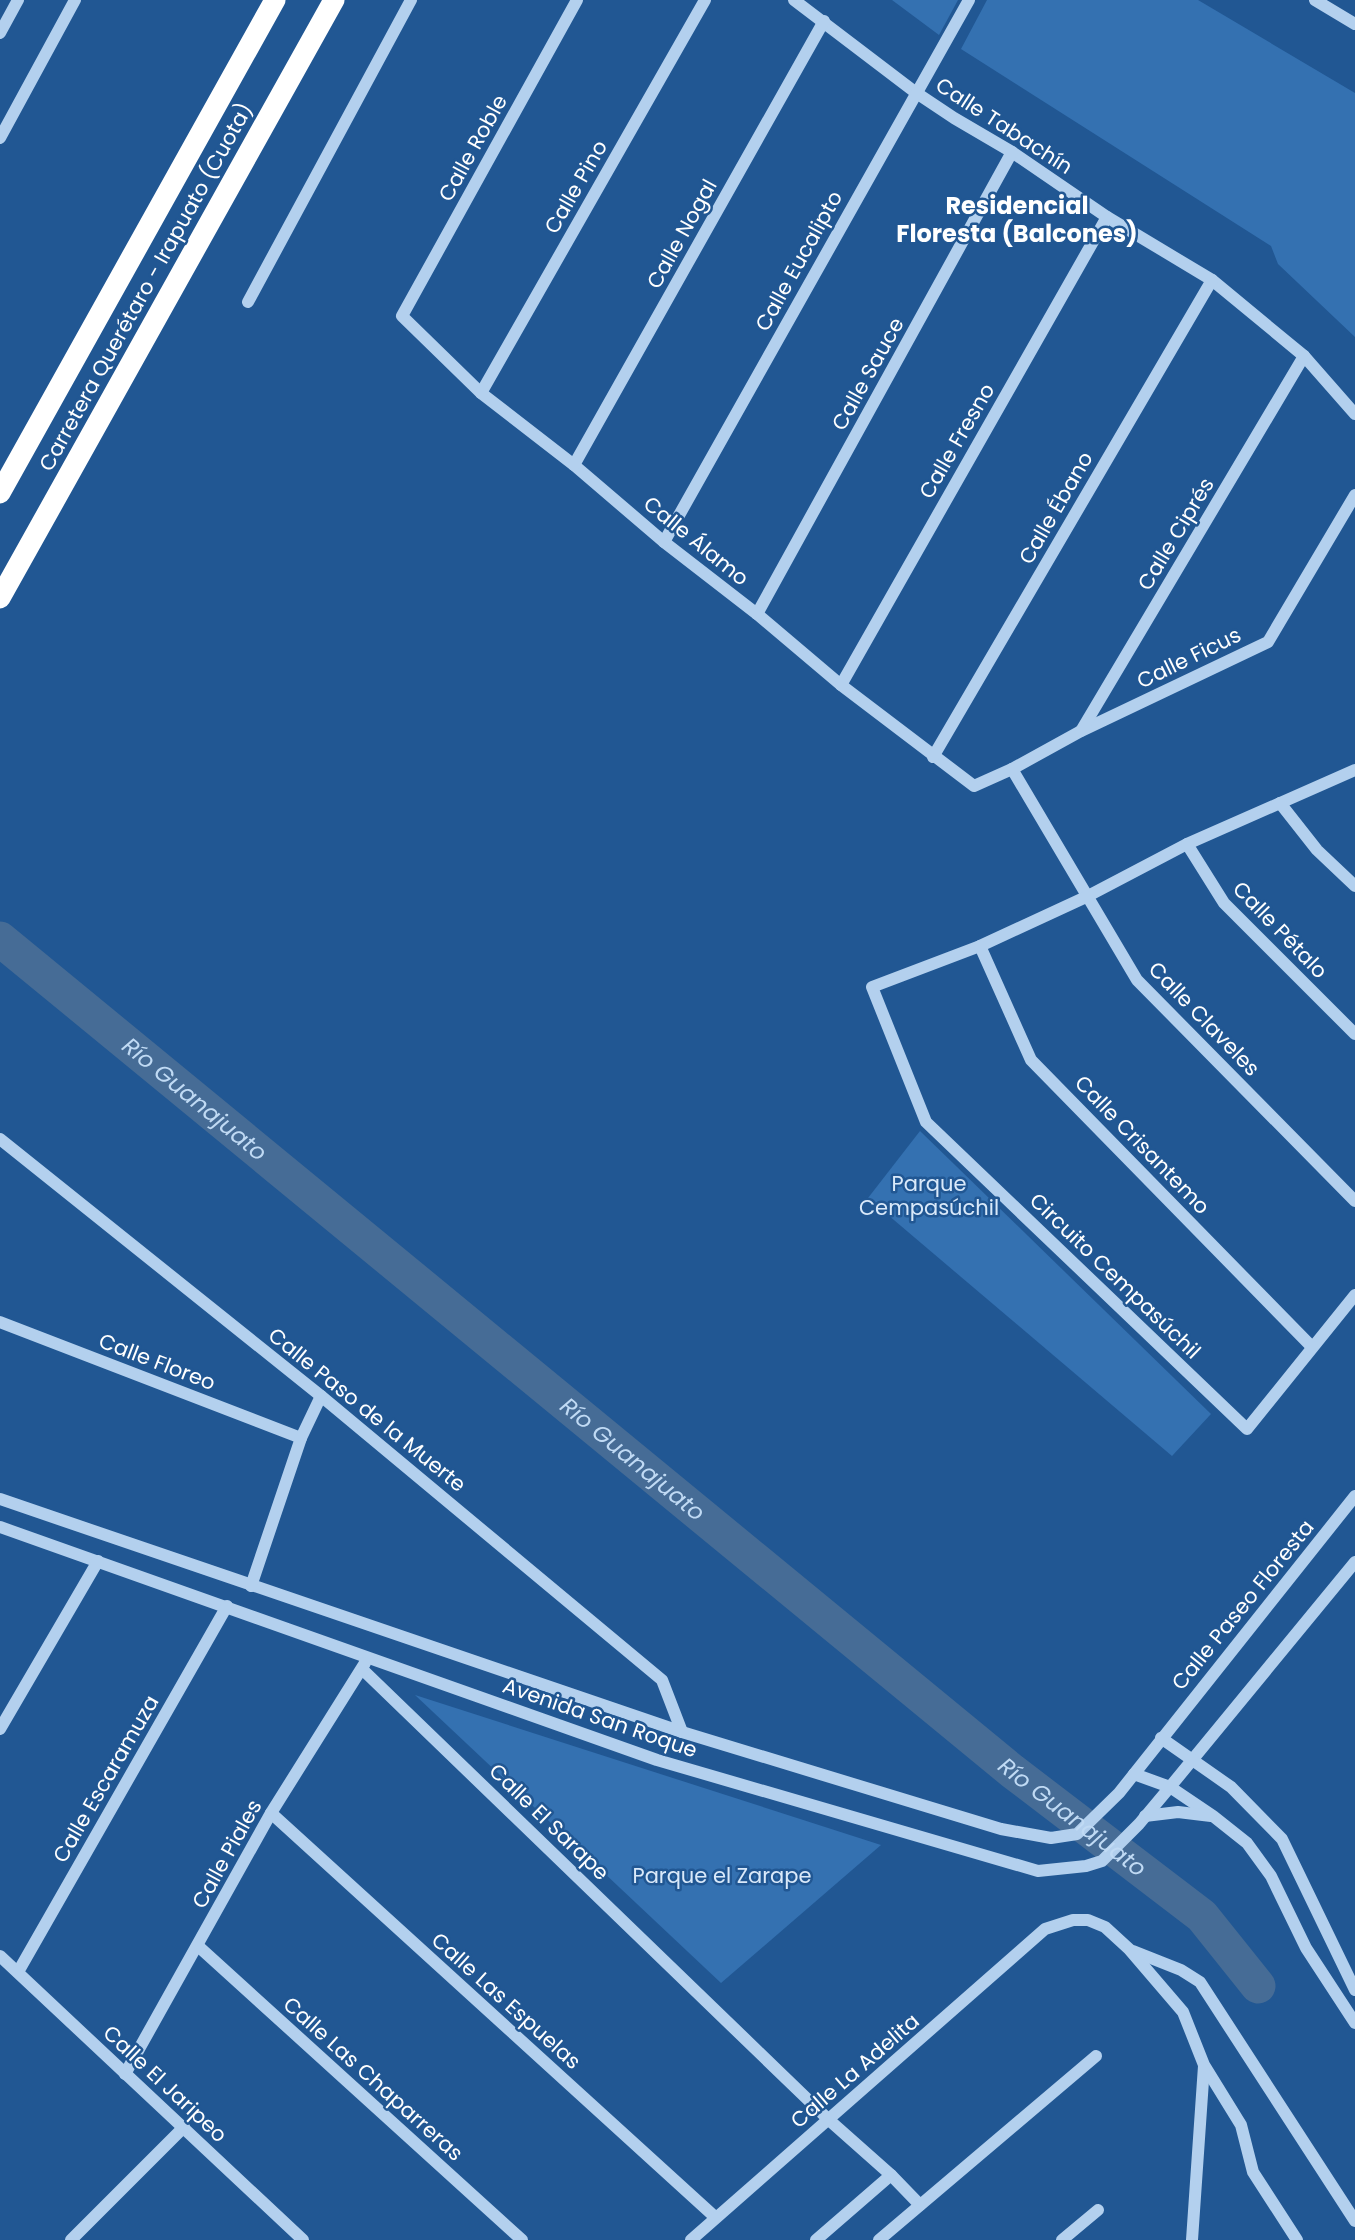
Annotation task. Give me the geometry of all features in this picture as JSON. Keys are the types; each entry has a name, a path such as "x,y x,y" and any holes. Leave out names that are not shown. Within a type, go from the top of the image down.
{"highway":[{"name":"Carretera Querétaro - Irapuato (Cuota)","path":"0,493 275,0"},
{"name":"Carretera Querétaro - Irapuato (Cuota)","path":"0,597 334,0"}],"street":[{"path":"0,33 18,0"},
{"path":"0,138 75,0"},
{"path":"248,302 411,0"},
{"name":"Calle Roble","path":"402,316 577,0"},
{"name":"Calle Pino","path":"481,393 705,0"},
{"name":"Calle Tabachín","path":"794,0 915,92 1012,152 1107,217 1212,280 1304,356 1355,414"},
{"name":"Calle Eucalipto","path":"664,542 969,0"},
{"path":"1315,0 1355,24"},
{"name":"Calle Nogal","path":"574,465 824,21"},
{"name":"Calle Sauce","path":"757,614 1012,152"},
{"name":"Calle Fresno","path":"841,685 1107,217"},
{"name":"Calle Ébano","path":"933,757 1212,280"},
{"name":"Calle Álamo","path":"402,316 481,393 574,465 664,542 757,614 841,685 974,786"},
{"name":"Calle Ciprés","path":"1081,732 1304,356"},
{"name":"Calle Ficus","path":"974,786 1268,642 1355,495"},
{"name":"Calle Claveles","path":"1012,769 1137,980 1355,1201"},
{"name":"Circuito Cempasúchil","path":"1355,770 1187,844 1086,897 980,946 872,987 926,1122 1247,1429 1355,1296"},
{"path":"1280,803 1317,850 1355,886"},
{"name":"Calle Pétalo","path":"1187,844 1224,903 1355,1034"},
{"name":"Calle Crisantemo","path":"980,946 1031,1059 1312,1347"},
{"name":"Calle Paso de la Muerte","path":"0,1139 320,1396 662,1680 682,1732"},
{"name":"Calle Floreo","path":"0,1322 300,1438"},
{"path":"251,1586 300,1438 320,1396"},
{"name":"Calle Paseo Floresta","path":"1161,1738 1355,1496"},
{"name":"Avenida San Roque","path":"0,1499 682,1732 1001,1829 1051,1838 1077,1834 1119,1793 1161,1738"},
{"name":"Avenida San Roque","path":"0,1527 657,1760 1038,1871 1086,1866 1102,1861 1142,1820 1192,1759"},
{"path":"0,1729 98,1561"},
{"path":"1192,1759 1355,1562"},
{"name":"Calle Escaramuza","path":"18,1972 227,1606"},
{"name":"Calle Piales","path":"125,2074 271,1813 368,1657"},
{"name":"Calle El Sarape","path":"362,1669 920,2205"},
{"path":"1161,1738 1231,1787 1283,1839 1351,1974 1355,1990"},
{"path":"1134,1774 1170,1787 1247,1843 1271,1876 1306,1948 1355,2023"},
{"path":"1142,1820 1178,1812 1213,1816"},
{"name":"Calle Las Espuelas","path":"271,1813 715,2217"},
{"name":"Calle La Adelita","path":"691,2240 1045,1929 1073,1920 1088,1920 1105,1927 1129,1949"},
{"name":"Calle Las Chaparreras","path":"198,1946 522,2240"},
{"path":"1129,1949 1183,2012 1204,2065 1241,2125 1253,2172 1297,2240"},
{"path":"1129,1949 1181,1970 1200,1982 1355,2221"},
{"name":"Calle El Jaripeo","path":"0,1956 303,2240"},
{"path":"1316,1965 1351,1974"},
{"path":"879,2240 1096,2056"},
{"path":"1192,2240 1204,2065"},
{"path":"73,2239 184,2127"},
{"path":"816,2240 891,2175"},
{"path":"1062,2240 1098,2210"}],"green space":[{"path":"892,0 958,0 939,35"},
{"path":"987,0 1198,0 1355,93 1355,337 1278,264 1271,246 961,49"},
{"name":"Parque Cempasúchil","path":"920,1131 1211,1414 1172,1456 868,1198"},
{"name":"Parque el Zarape","path":"415,1695 881,1845 721,1983"}],"waterway":[{"name":"Río Guanajuato","path":"0,939 1012,1771 1202,1916 1258,1986"}],"district":[{"name":"Residencial Floresta (Balcones)","path":"1017,220"}]}
